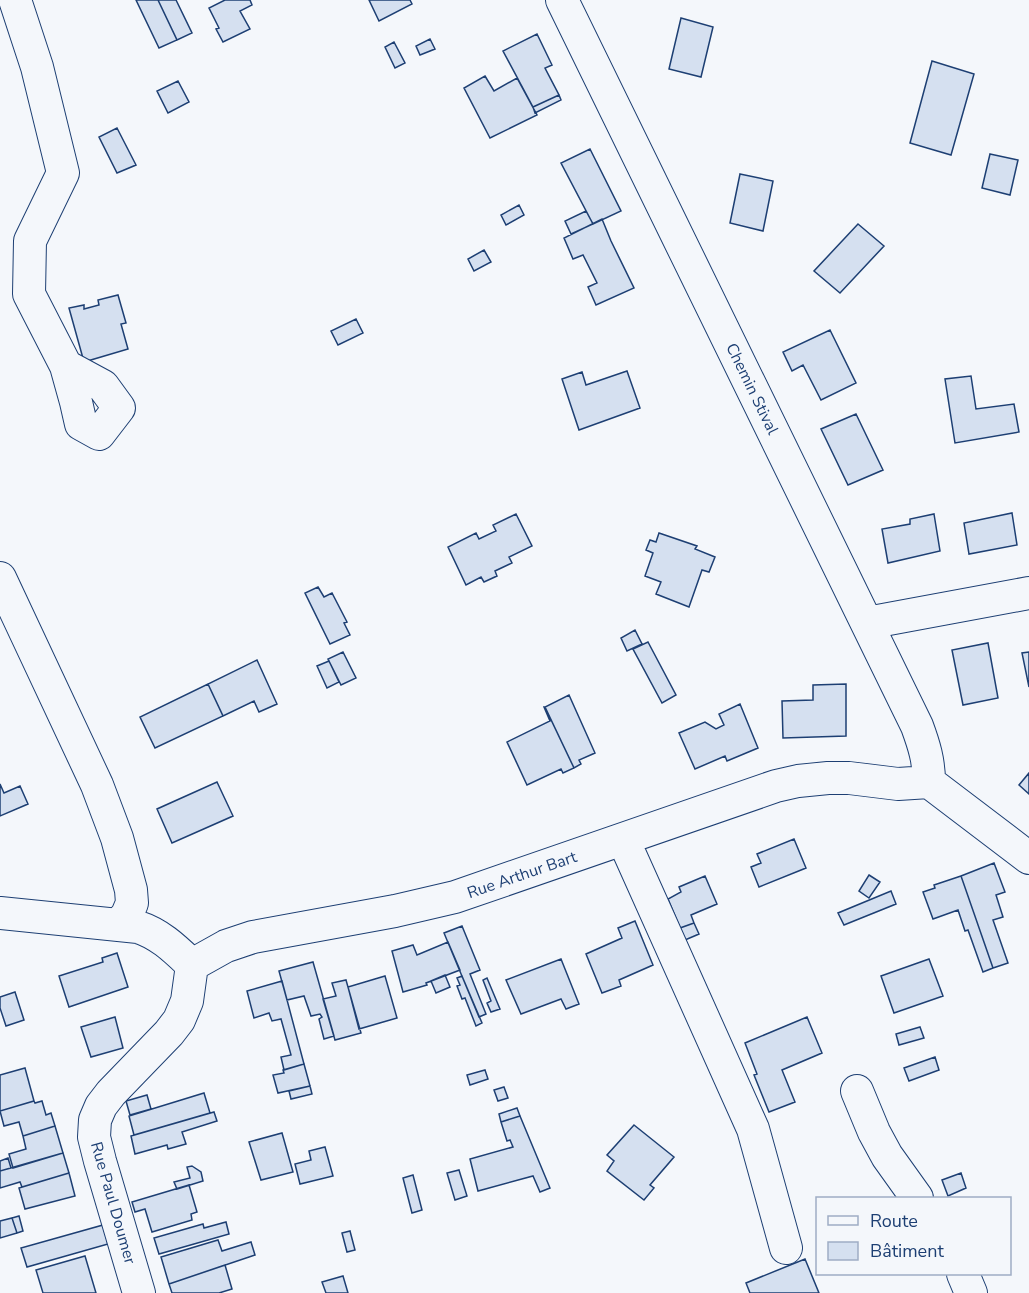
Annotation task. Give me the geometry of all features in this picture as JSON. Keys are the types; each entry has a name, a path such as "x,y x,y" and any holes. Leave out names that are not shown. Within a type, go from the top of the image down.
{"street":[{"path":"15,0 37,67 63,173 30,241 29,294 66,366"},
{"name":"Chemin Stival","path":"562,0 917,726 929,764 929,782"},
{"path":"0,578 97,785 117,838 132,903 127,915 118,925"},
{"path":"867,623 1029,594"},
{"name":"Rue Arthur Bart","path":"192,965 226,946 253,937 395,911 455,897 751,794 798,781 849,778 898,784 929,782"},
{"path":"929,782 1029,858"},
{"path":"623,839 753,1129 786,1248"},
{"path":"0,913 138,927 164,939 192,965"},
{"name":"Rue Paul Doumer","path":"139,1293 96,1145 95,1120 101,1106 111,1093 179,1020 187,1002 192,965"},
{"path":"857,1091 887,1156 916,1197"},
{"path":"963,1275 971,1293"}],"building":[{"path":"136,0 158,0 177,40 159,48"},
{"path":"158,0 176,0 192,33 177,40"},
{"path":"225,0 250,0 252,5 240,11 250,29 223,42 209,8"},
{"path":"369,0 410,0 412,4 379,21"},
{"path":"681,18 713,27 701,77 669,69"},
{"path":"537,34 552,65 545,68 559,95 533,107 503,51"},
{"path":"430,39 435,49 420,55 416,46"},
{"path":"394,42 405,63 395,68 385,47"},
{"path":"932,61 974,74 951,155 910,143"},
{"path":"485,76 494,91 517,78 537,115 490,138 464,88"},
{"path":"178,81 189,102 168,113 157,91"},
{"path":"559,95 561,100 535,113 533,107"},
{"path":"117,128 136,165 117,173 99,137"},
{"path":"590,149 621,211 593,224 561,163"},
{"path":"990,154 1018,160 1010,195 982,188"},
{"path":"740,174 773,181 763,231 730,223"},
{"path":"519,205 524,215 506,225 501,215"},
{"path":"586,211 593,224 571,234 565,221"},
{"path":"602,219 634,288 596,305 588,287 597,283 583,255 573,259 564,238"},
{"path":"858,224 884,246 840,293 814,271"},
{"path":"484,250 491,262 474,271 468,259"},
{"path":"118,295 126,323 121,324 128,349 84,362 69,308 84,305 84,309 99,305 98,300"},
{"path":"356,319 363,333 338,345 331,331"},
{"path":"830,330 856,383 821,400 803,365 792,371 783,352"},
{"path":"627,371 640,408 579,430 562,379 582,372 586,385"},
{"path":"971,376 976,409 1014,404 1019,432 955,443 945,379"},
{"path":"856,414 883,470 848,485 821,429"},
{"path":"1012,513 1017,545 969,554 964,523"},
{"path":"516,514 532,546 509,557 512,563 495,571 497,576 484,582 481,577 466,585 448,547 476,533 479,539 496,531 493,525"},
{"path":"934,514 940,551 888,563 882,529 910,524 910,519"},
{"path":"659,533 697,546 695,549 715,557 709,572 702,570 689,607 656,594 661,582 645,576 653,553 646,550 650,540 656,542"},
{"path":"318,587 324,597 332,593 347,622 344,623 350,635 330,644 305,593"},
{"path":"635,630 642,644 627,651 621,638"},
{"path":"648,642 676,695 662,703 633,649"},
{"path":"988,643 998,698 963,705 952,650"},
{"path":"343,652 356,678 341,685 328,659"},
{"path":"1029,652 1029,687 1022,653"},
{"path":"257,660 277,704 259,712 254,701 223,716 208,684"},
{"path":"329,661 339,682 327,688 317,666"},
{"path":"208,684 223,716 155,748 140,717"},
{"path":"846,684 846,736 783,738 782,701 813,700 813,685"},
{"path":"569,695 595,753 579,760 581,764 574,768 545,707"},
{"path":"740,704 758,748 727,761 725,756 695,769 679,733 705,722 716,729 724,725 719,714"},
{"path":"544,707 574,768 563,773 561,769 527,785 507,742 550,721"},
{"path":"1029,773 1029,794 1019,785"},
{"path":"217,782 233,816 172,843 157,809"},
{"path":"0,784 4,793 20,786 28,804 0,816"},
{"path":"794,839 806,868 759,887 751,867 761,863 757,854"},
{"path":"994,863 1005,892 996,895 1003,917 993,920 1008,963 993,968 961,876"},
{"path":"869,875 880,882 869,898 859,891"},
{"path":"705,876 717,904 691,915 694,923 680,928 668,899 681,892 679,887"},
{"path":"961,876 993,968 983,972 958,910 933,919 923,892 935,888 934,885"},
{"path":"891,891 896,904 844,925 838,913"},
{"path":"635,921 653,965 619,980 621,986 602,993 586,954 622,938 618,928"},
{"path":"694,923 699,934 685,940 680,928"},
{"path":"462,926 480,970 470,974 486,1014 479,1017 444,933"},
{"path":"448,942 460,970 426,983 427,985 403,992 392,951 413,945 417,955"},
{"path":"117,953 128,987 69,1007 59,976 103,962 102,958"},
{"path":"561,959 579,1004 566,1009 561,999 521,1014 506,980"},
{"path":"929,959 943,996 894,1013 881,976"},
{"path":"313,962 334,1036 324,1039 319,1019 322,1017 320,1014 311,1016 304,996 287,1000 279,971"},
{"path":"445,975 450,987 436,993 431,981"},
{"path":"385,976 397,1018 359,1029 348,987"},
{"path":"462,976 482,1023 476,1026 465,998 462,999 457,986 460,985 457,978"},
{"path":"487,978 500,1009 491,1012 487,1003 491,1001 483,980"},
{"path":"346,980 361,1033 335,1040 323,999 336,996 332,983"},
{"path":"282,981 304,1064 284,1070 281,1057 291,1055 281,1019 272,1021 269,1013 254,1018 247,991"},
{"path":"15,992 24,1020 6,1026 0,1008 0,997"},
{"path":"115,1017 123,1048 91,1057 81,1027"},
{"path":"807,1017 822,1053 782,1070 795,1102 769,1112 754,1075 757,1074 745,1043"},
{"path":"920,1027 924,1038 899,1045 896,1034"},
{"path":"935,1057 939,1070 909,1081 904,1068"},
{"path":"304,1064 310,1086 278,1093 273,1075"},
{"path":"25,1068 34,1101 0,1111 0,1075"},
{"path":"485,1070 488,1079 470,1085 467,1075"},
{"path":"310,1086 312,1094 291,1099 289,1091"},
{"path":"504,1087 508,1098 498,1101 494,1090"},
{"path":"204,1093 210,1113 134,1135 129,1116"},
{"path":"147,1095 151,1109 130,1115 126,1101"},
{"path":"34,1101 35,1103 42,1101 46,1115 51,1113 55,1126 23,1136 19,1122 4,1126 0,1111"},
{"path":"517,1108 520,1116 501,1122 499,1114"},
{"path":"214,1112 217,1121 182,1132 186,1144 168,1149 167,1145 135,1154 131,1136"},
{"path":"520,1116 550,1188 540,1192 533,1176 478,1191 470,1159 513,1147 510,1140 507,1141 501,1122"},
{"path":"634,1125 674,1157 650,1185 654,1188 644,1200 607,1171 614,1161 607,1155"},
{"path":"55,1126 63,1153 13,1168 9,1154 26,1149 23,1136"},
{"path":"282,1133 293,1172 261,1180 249,1142"},
{"path":"325,1147 333,1176 300,1184 295,1164 311,1160 309,1151"},
{"path":"63,1153 69,1173 22,1187 20,1182 0,1188 0,1171"},
{"path":"8,1158 11,1168 0,1171 0,1161"},
{"path":"192,1166 201,1172 203,1181 177,1189 174,1182 190,1178 187,1167"},
{"path":"459,1170 467,1196 455,1200 447,1173"},
{"path":"69,1173 75,1196 25,1209 19,1188"},
{"path":"961,1173 966,1188 948,1196 942,1180"},
{"path":"413,1175 422,1210 412,1213 403,1178"},
{"path":"189,1185 197,1212 191,1214 192,1220 152,1232 145,1209 135,1212 132,1202"},
{"path":"19,1216 23,1231 17,1233 12,1218"},
{"path":"12,1218 17,1233 0,1238 0,1221"},
{"path":"226,1222 229,1234 159,1254 154,1238 203,1224 204,1228"},
{"path":"103,1225 108,1244 27,1267 21,1248"},
{"path":"350,1231 355,1250 347,1252 342,1233"},
{"path":"218,1240 222,1251 251,1242 255,1255 169,1284 161,1257"},
{"path":"85,1256 96,1293 43,1293 36,1270"},
{"path":"805,1259 819,1293 750,1293 746,1283"},
{"path":"225,1265 232,1289 219,1293 172,1293 169,1284"},
{"path":"343,1276 348,1293 326,1293 322,1282"}]}
